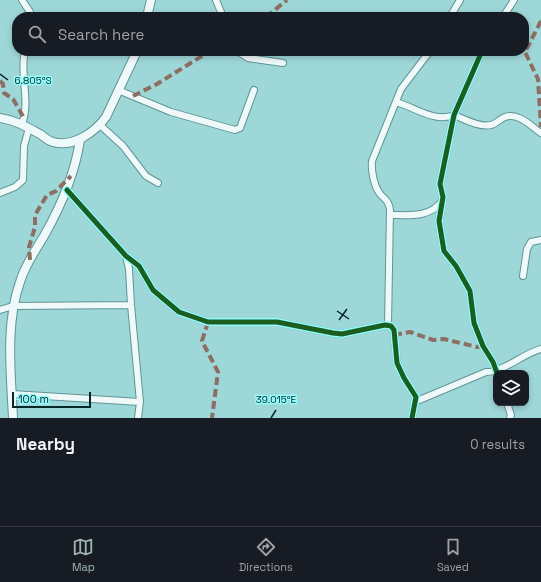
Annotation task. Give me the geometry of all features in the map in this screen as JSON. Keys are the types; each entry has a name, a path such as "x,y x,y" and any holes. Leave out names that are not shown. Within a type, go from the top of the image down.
{"street":[{"path":"22,0 30,12"},
{"path":"148,12 151,0"},
{"path":"216,0 221,12"},
{"path":"453,12 460,0"},
{"path":"508,3 514,0"},
{"path":"0,193 15,187 23,180 25,85 22,67 24,56"},
{"path":"0,118 25,126 54,142 65,143 80,140 100,125 106,117 135,56"},
{"path":"245,56 248,58 283,63"},
{"path":"388,325 390,215 388,202 379,191 371,165 373,154 404,85 426,56"},
{"path":"480,56 454,115 440,184 442,201 439,221 444,251 456,266 470,290 474,324 483,346 496,370"},
{"path":"118,90 171,112 235,130 240,128 254,90"},
{"path":"396,102 440,118 448,118 454,115 476,124 491,125 504,117 514,116 520,118 541,133"},
{"path":"100,125 123,146 146,176 158,183"},
{"path":"13,418 11,334 13,306 23,274 55,216 66,190 78,155 80,140"},
{"path":"66,190 126,256 139,266 153,290 179,312 208,322 277,322 342,334 388,325"},
{"path":"390,215 417,215 426,213 434,209 442,201"},
{"path":"523,276 527,248 531,242 541,240"},
{"path":"126,256 130,269 131,305 140,402 138,418"},
{"path":"0,310 13,306 131,305"},
{"path":"388,325 394,330 397,363 417,401 412,418"},
{"path":"500,370 515,360 541,349"},
{"path":"417,401 486,372 493,372"},
{"path":"12,394 140,402"},
{"path":"508,406 511,415 510,418"}],"marked path":[{"path":"272,12 287,0"},
{"path":"529,44 541,21"},
{"path":"133,96 157,84 202,56"},
{"path":"527,56 538,79 541,127"},
{"path":"0,81 3,84 4,93 13,99 24,118"},
{"path":"30,260 29,247 35,227 35,215 47,195 56,191 71,176"},
{"path":"208,322 202,341 218,372 212,418"},
{"path":"394,335 410,332 433,340 444,339 477,347 483,346"}],"cycle path":[{"path":"480,56 454,115 440,184 443,197 439,221 444,251 456,266 470,291 474,323 483,346 493,362 496,370"},
{"path":"67,190 126,256 139,266 153,290 179,312 208,322 277,322 342,334 385,325 391,326 394,330 397,363 404,378 416,397 412,418"}]}
